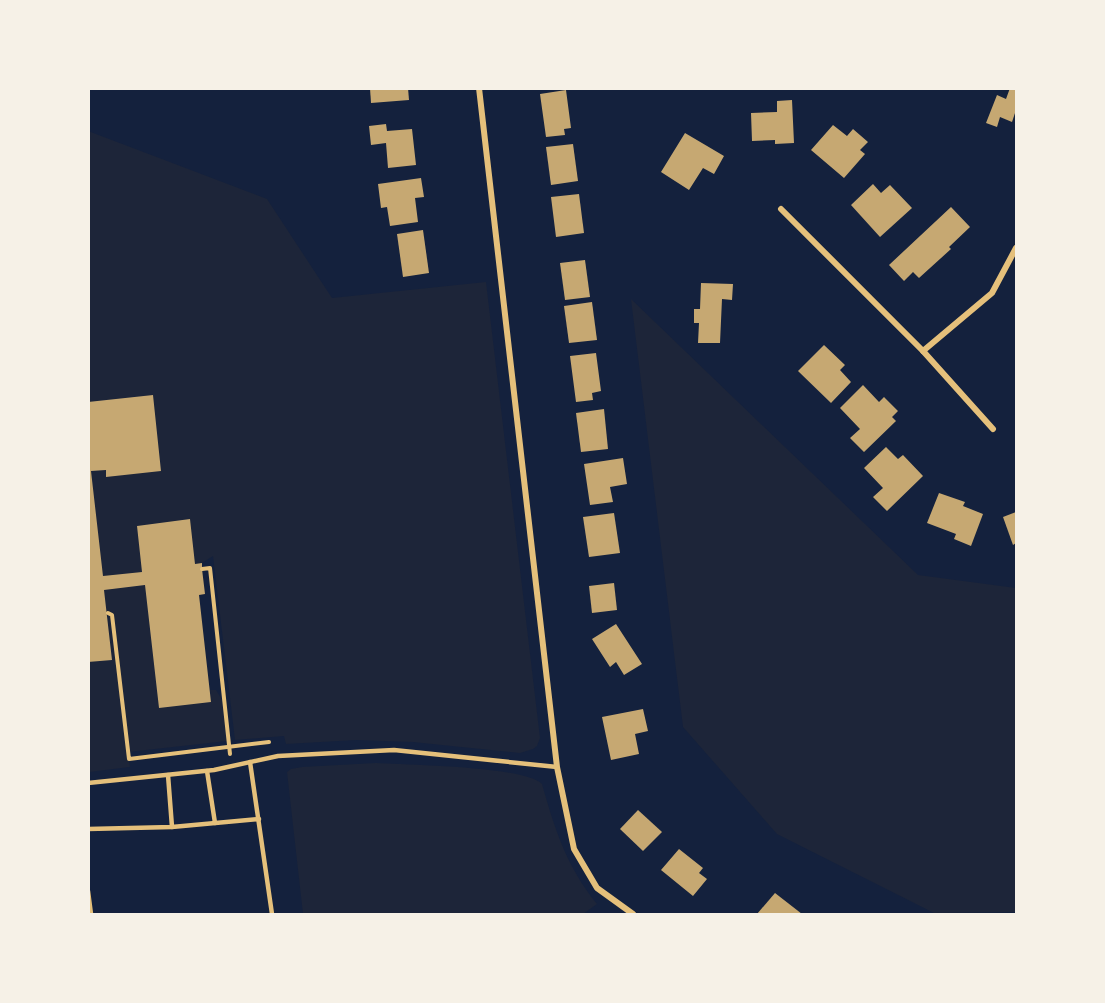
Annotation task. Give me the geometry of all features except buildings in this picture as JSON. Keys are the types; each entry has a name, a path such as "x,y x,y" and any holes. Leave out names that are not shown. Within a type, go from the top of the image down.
{"street":[{"path":"479,88 557,767 574,849 597,888 633,915"},
{"path":"782,209 923,351 993,429"},
{"path":"923,351 992,292 1017,248"}],"lane":[{"path":"88,783 207,771 286,756 394,750 557,767"},
{"path":"250,762 272,915"},
{"path":"207,771 214,824"},
{"path":"168,775 172,827"},
{"path":"88,829 172,827 259,819"},
{"path":"88,891 91,915"}],"path":[{"path":"202,569 210,568 231,746 230,767"},
{"path":"108,613 112,615 129,759 284,740 286,756"}],"shaded area":[{"path":"88,131 267,199 332,298 486,282 540,738 533,749 520,753 413,742 356,740 286,744 284,736 235,740 213,556 202,563 195,564 190,519 137,526 142,572 103,576 91,471 106,470 107,477 161,470 153,395 89,402"},
{"path":"631,299 918,575 1016,588 1016,912 934,913 777,834 683,727"},
{"path":"145,585 159,708 211,702 210,690 216,690 222,700 227,741 128,752 130,767 89,772 88,662 112,659 104,590"},
{"path":"376,763 513,773 542,784 563,847 578,876 597,904 583,914 303,914 287,772 302,767"}]}
